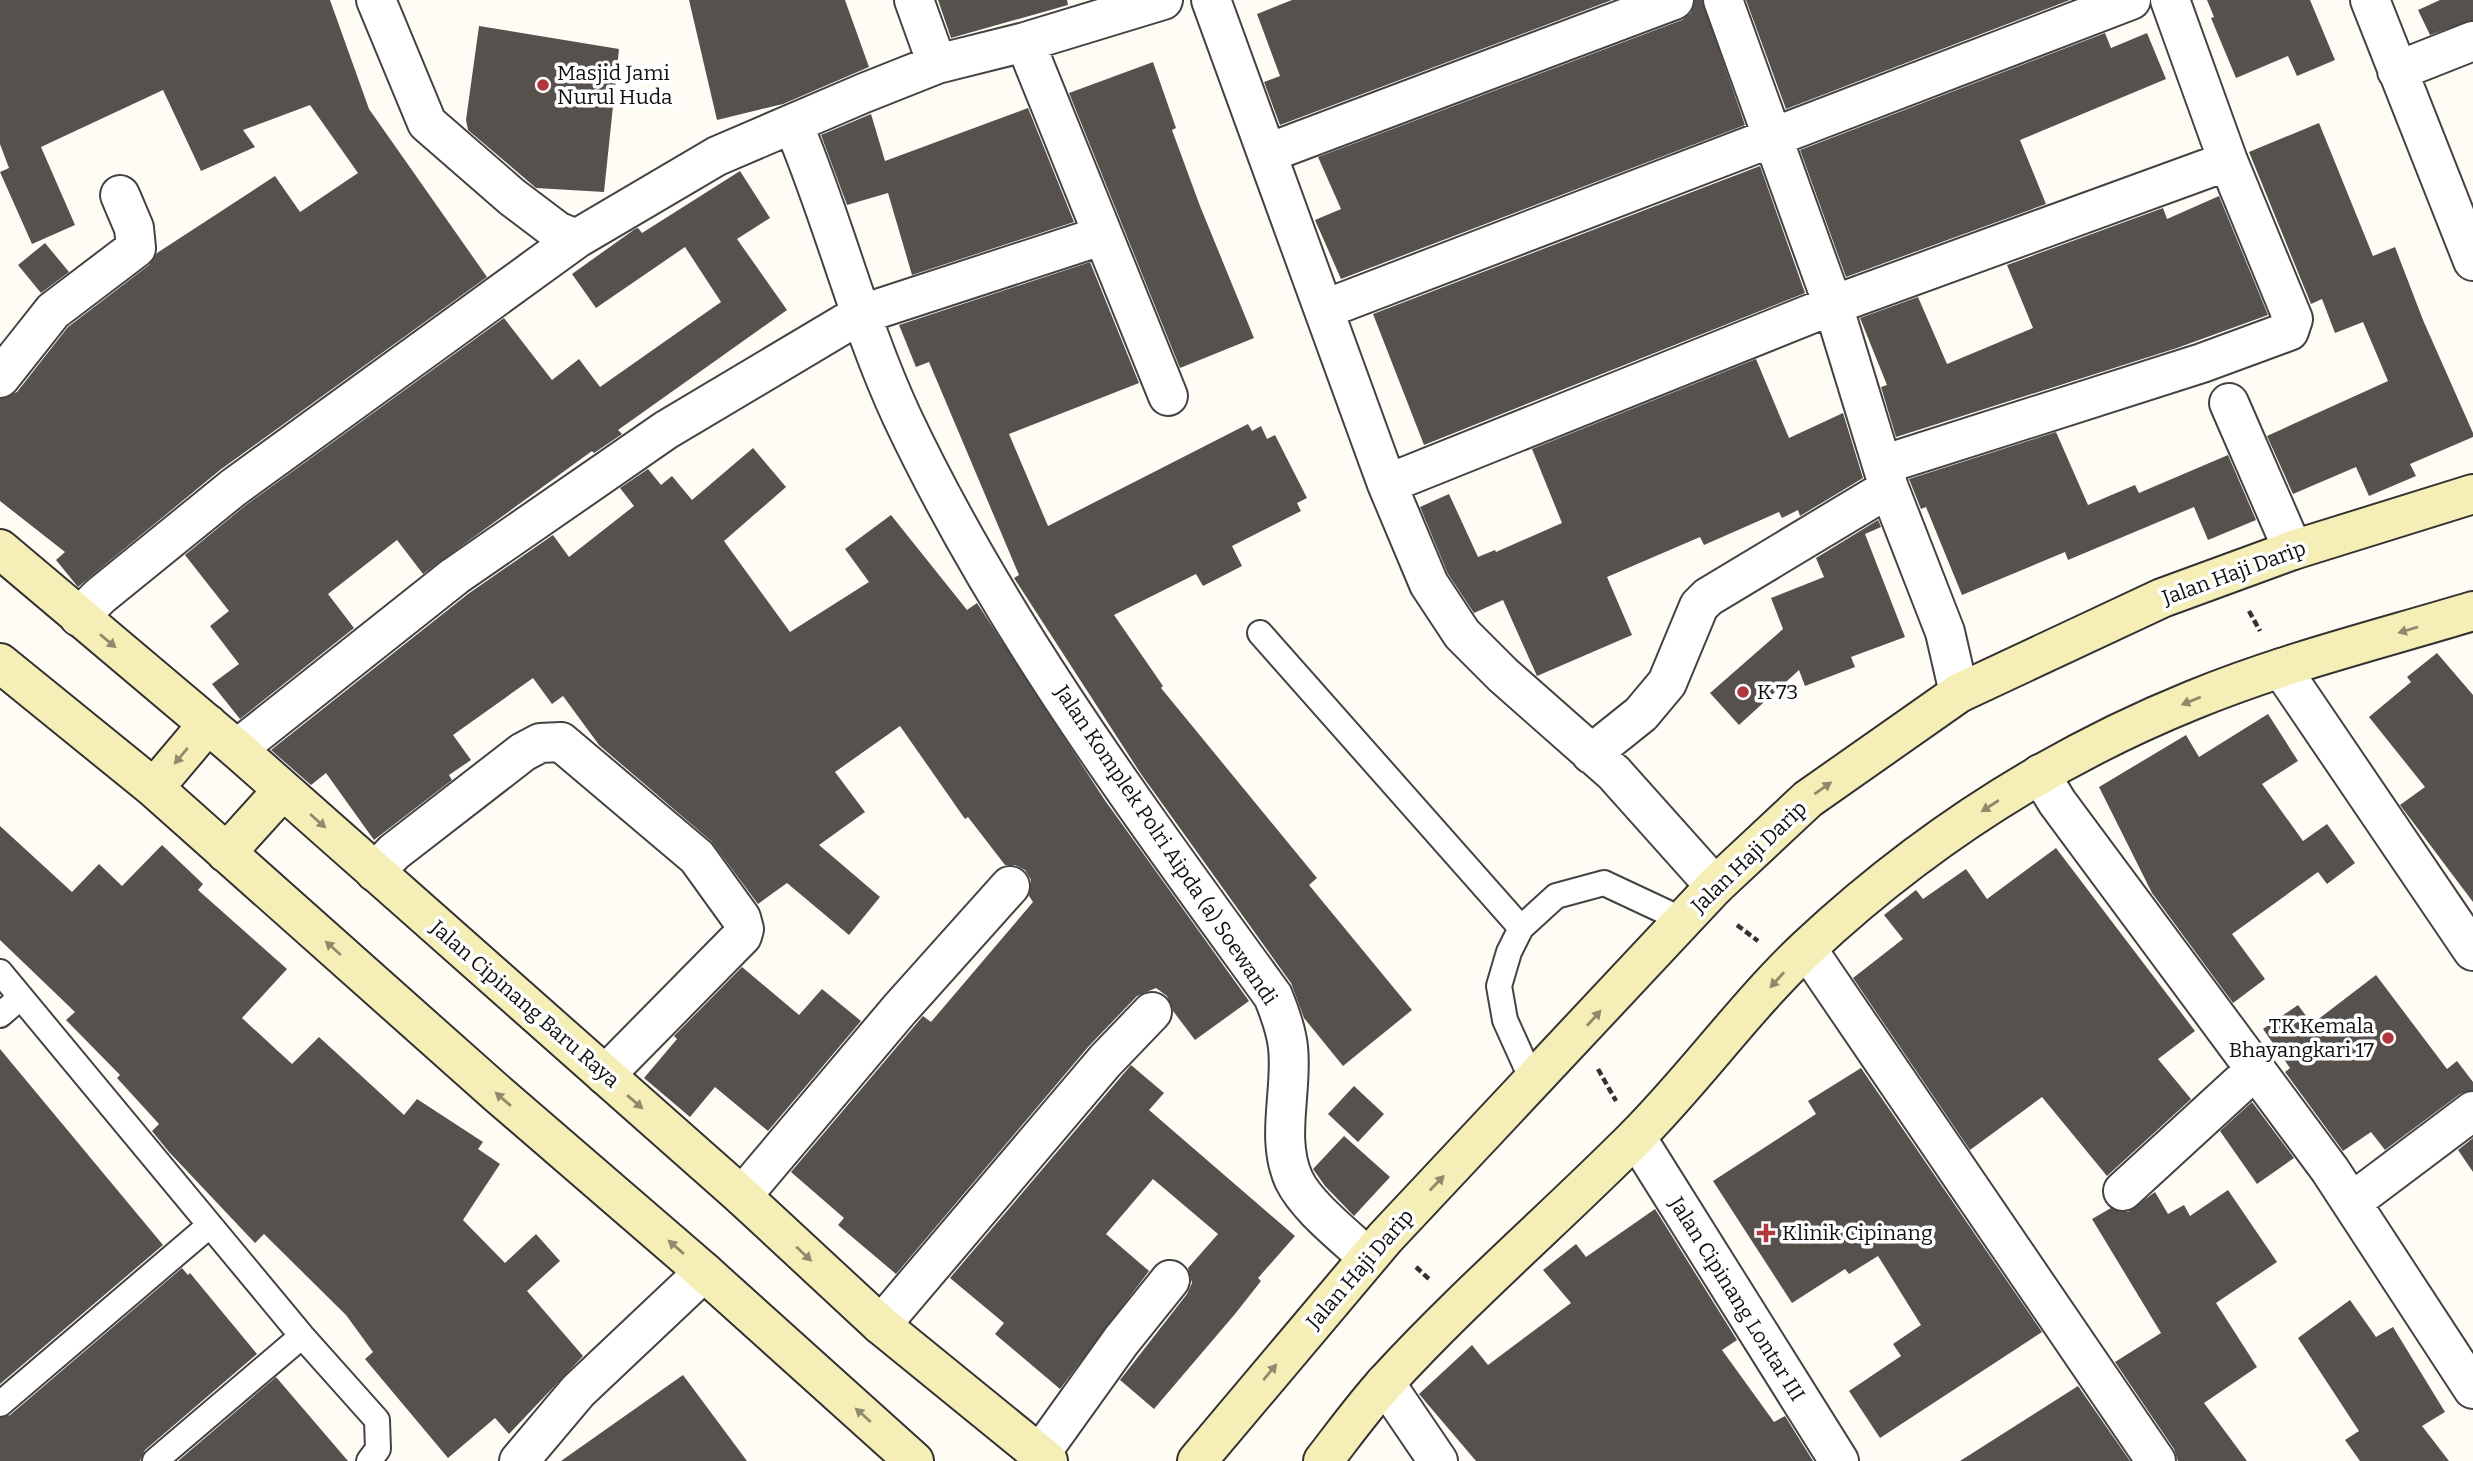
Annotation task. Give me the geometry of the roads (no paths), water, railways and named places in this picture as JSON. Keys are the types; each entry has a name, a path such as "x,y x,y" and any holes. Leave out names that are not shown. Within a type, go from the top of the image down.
{"main road":[{"name":"Jalan Haji Darip","path":"1197,1461 1376,1247 1578,1035 1700,902 1808,799 1959,693 2162,598 2293,550 2473,494"},
{"name":"Jalan Cipinang Baru Raya","path":"0,550 208,724 742,1196 881,1325 1044,1458"},
{"path":"1323,1461 1385,1383 1636,1137 1798,957 1875,888 1951,831 2040,774 2136,724 2196,698 2281,668 2473,611"},
{"path":"0,663 153,788 499,1095 704,1272 914,1461"},
{"path":"153,788 208,724"},
{"path":"226,853 283,790"}],"street":[{"path":"376,0 428,123 512,197 557,230 576,239"},
{"path":"914,0 937,65"},
{"path":"79,617 100,596 233,488 576,239 718,156 937,65 1025,42 1163,0"},
{"path":"1210,0 1387,484 1429,584 1462,634 1615,774 1700,902"},
{"path":"1268,153 1674,0"},
{"path":"1723,0 1833,305 1885,476 1945,632 1959,693"},
{"path":"1325,309 1770,136 2131,0"},
{"path":"1591,754 1641,714 1667,683 1699,606 1707,597 1885,476 2289,331 2293,319 2228,161 2170,0"},
{"path":"2370,0 2473,261"},
{"path":"2397,71 2473,41"},
{"path":"1025,42 1101,236 1168,396"},
{"name":"Jalan Komplek Polri Aipda (a) Soewandi","path":"793,124 814,173 859,315 901,416 958,528 1102,759 1273,996 1282,1017 1288,1049 1286,1155 1294,1181 1322,1215 1376,1247"},
{"path":"1387,484 1833,305 2228,161"},
{"path":"0,377 53,311 136,248 137,236 120,195"},
{"path":"237,750 478,561 666,430 859,315 1101,236"},
{"path":"2230,403 2293,550"},
{"path":"2281,668 2468,933"},
{"path":"375,872 394,852 523,752 540,743 561,742 697,857 741,918 744,929 742,936 605,1075"},
{"path":"2040,774 2057,802 2352,1202 2473,1388"},
{"path":"742,1196 899,1010 1010,886"},
{"path":"1798,957 2156,1461"},
{"path":"881,1325 1105,1061 1152,1012"},
{"path":"2123,1191 2256,1069"},
{"path":"2352,1202 2473,1111"},
{"name":"Jalan Cipinang Lontar III","path":"1636,1137 1839,1461"},
{"path":"519,1461 578,1391 704,1272"},
{"path":"1044,1458 1121,1341 1170,1280"},
{"path":"1385,1383 1438,1461"}],"lane":[{"path":"1260,633 1521,928"},
{"path":"1533,1082 1505,1020 1499,986 1509,952 1521,928 1556,896 1604,883 1700,902"},
{"path":"0,972 302,1336 377,1420 378,1449 369,1461"},
{"path":"0,1015 21,997"},
{"path":"0,1404 210,1226"},
{"path":"155,1461 302,1336"}],"place":[{"name":"Masjid Jami Nurul Huda","path":"543,85"},
{"name":"K 73","path":"1743,692"},
{"name":"TK Kemala Bhayangkari 17","path":"2388,1038"},
{"name":"Klinik Cipinang","path":"1766,1233"}]}
